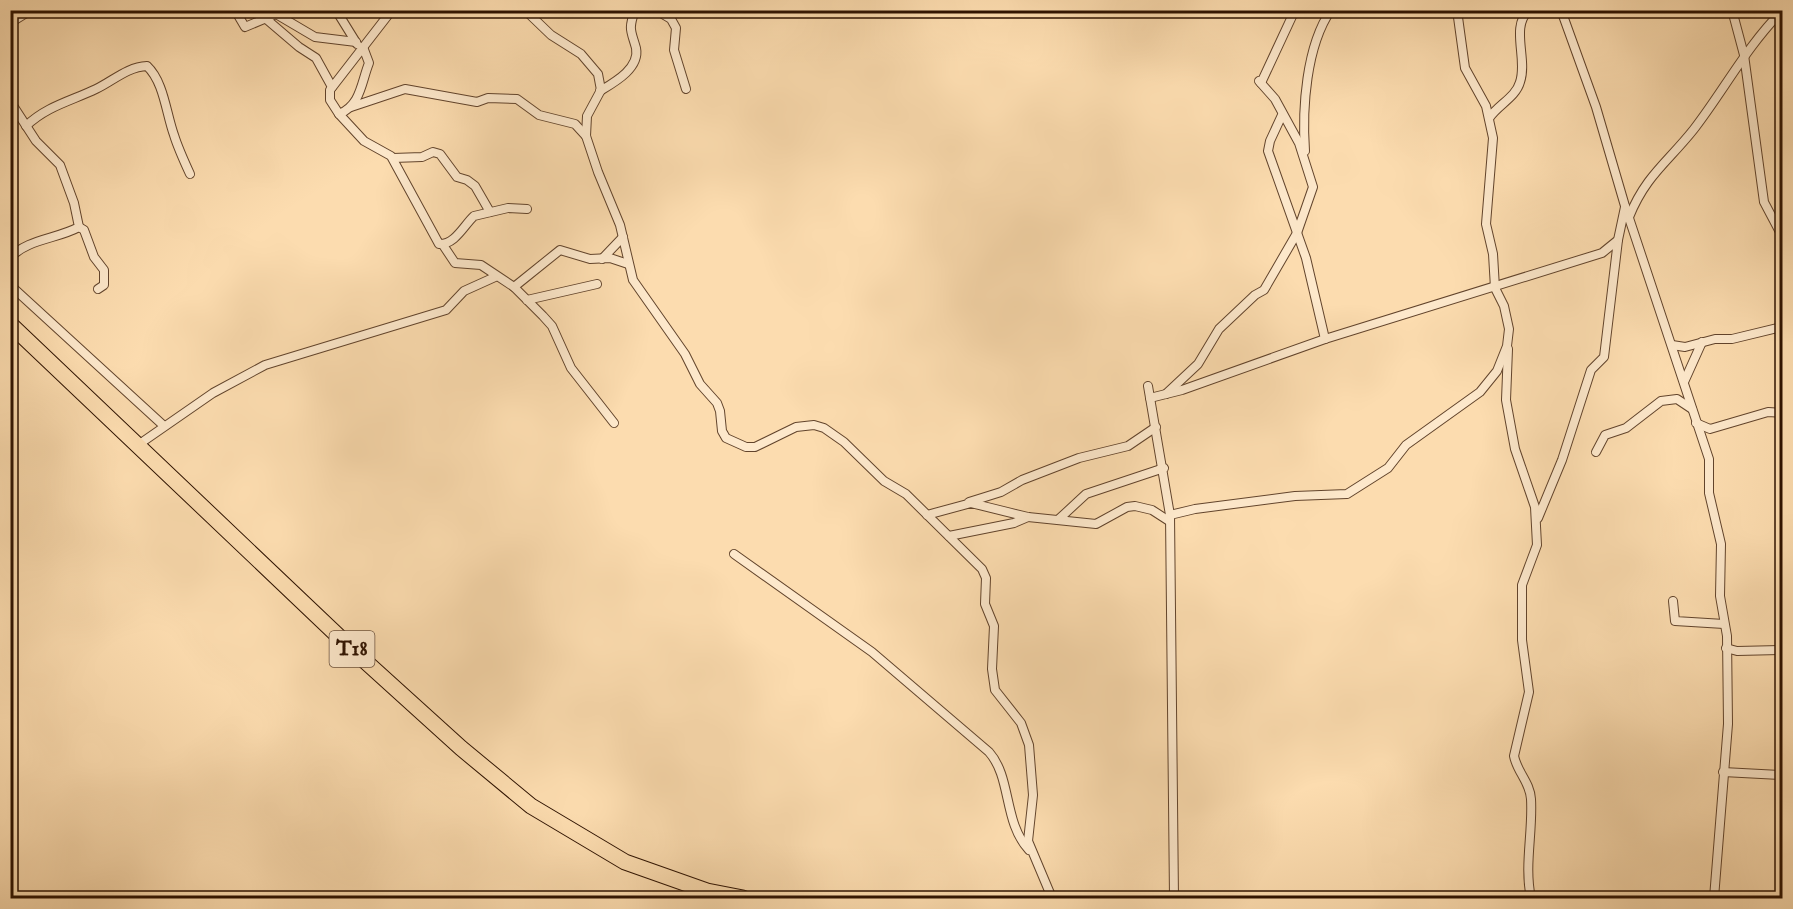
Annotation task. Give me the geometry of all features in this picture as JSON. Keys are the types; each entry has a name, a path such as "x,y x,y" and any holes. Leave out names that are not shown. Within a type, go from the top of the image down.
{"highway":[{"name":"T18","path":"10,324 355,652 461,748 531,806 625,862 707,891 743,898"}],"street":[{"path":"10,23 32,10"},
{"path":"235,10 245,27 276,14 315,37 360,46"},
{"path":"336,10 369,63 361,88 351,107"},
{"path":"392,10 360,46 332,87 329,93 330,100 339,114 364,141 393,158 423,157 433,152 440,154 457,177 475,186 490,212"},
{"path":"525,10 551,35 581,54 598,74 600,91"},
{"path":"586,136 587,116 600,91 624,75 636,56 629,28 635,10"},
{"path":"656,10 671,19 676,28 674,50 686,89"},
{"path":"1166,394 1198,364 1219,329 1252,298 1264,290 1297,233 1313,187 1306,161 1275,99 1260,82 1295,10"},
{"path":"1306,161 1306,80 1322,24 1331,10"},
{"path":"1457,10 1465,68 1490,117 1493,138 1485,220 1493,254 1495,288 1508,319 1509,370 1506,400 1515,449 1535,507 1536,552 1522,585 1522,640 1529,692 1514,756 1527,780 1531,800 1528,846 1532,898"},
{"path":"1490,117 1514,93 1521,81 1524,61 1519,29 1523,16 1528,10"},
{"path":"1561,10 1598,113 1625,207 1709,459 1708,493 1721,544 1720,596 1727,636 1728,724 1722,772 1714,898"},
{"path":"1732,10 1744,55 1764,202 1782,236"},
{"path":"1629,217 1643,186 1698,123 1744,55 1782,11"},
{"path":"265,18 317,59 332,87"},
{"path":"26,126 41,112 52,106 97,89 132,68 147,66 160,88 174,136 190,174"},
{"path":"339,114 351,107 405,88 477,102 488,99 514,99 539,115 575,124 586,136 623,237 628,264 638,290 656,310 689,360 700,384 717,403 721,415 722,431 726,438 746,447 755,447 796,427 814,425 824,428 844,442 884,481 906,494 977,562 986,578 985,604 994,634 992,669 995,690 1021,723 1031,753 1033,795 1028,831 1032,852 1052,898"},
{"path":"10,101 36,141 60,165 74,203 79,227 84,230 94,257 104,270 104,285 98,289"},
{"path":"1282,115 1268,151 1306,258 1325,339"},
{"path":"393,158 402,178 425,214 435,238 443,245 455,263 480,264 495,277 514,287 527,300 552,326 571,368 614,423"},
{"path":"1535,524 1562,460 1591,370 1604,357 1618,240 1625,207"},
{"path":"443,245 464,230 474,216 508,208 527,209"},
{"path":"10,258 28,244 63,236 79,227"},
{"path":"602,259 623,237"},
{"path":"1150,398 1325,339 1602,253 1618,240"},
{"path":"514,287 560,250 590,259 628,264"},
{"path":"138,445 242,375 265,365 446,310 464,291 495,277"},
{"path":"527,300 597,284"},
{"path":"10,285 164,426"},
{"path":"1672,345 1685,347 1782,327"},
{"path":"1684,382 1702,342"},
{"path":"964,503 982,504 1028,517 1099,524 1127,507 1135,506 1170,518 1195,509 1295,496 1342,495 1352,492 1388,468 1406,446 1480,392 1497,371 1507,346"},
{"path":"1148,386 1164,468 1170,518 1174,898"},
{"path":"1596,452 1605,435 1626,428 1661,401 1677,399 1692,409"},
{"path":"1696,423 1710,429 1768,412 1782,413"},
{"path":"927,515 1001,492 1030,476 1079,458 1128,446 1156,427"},
{"path":"1059,519 1086,494 1164,468"},
{"path":"949,536 1014,523 1028,517"},
{"path":"734,554 872,652 989,752 997,764 1015,830 1032,852"},
{"path":"1673,601 1675,621 1724,624"},
{"path":"1726,648 1737,651 1782,650"},
{"path":"1722,772 1782,774"}]}
